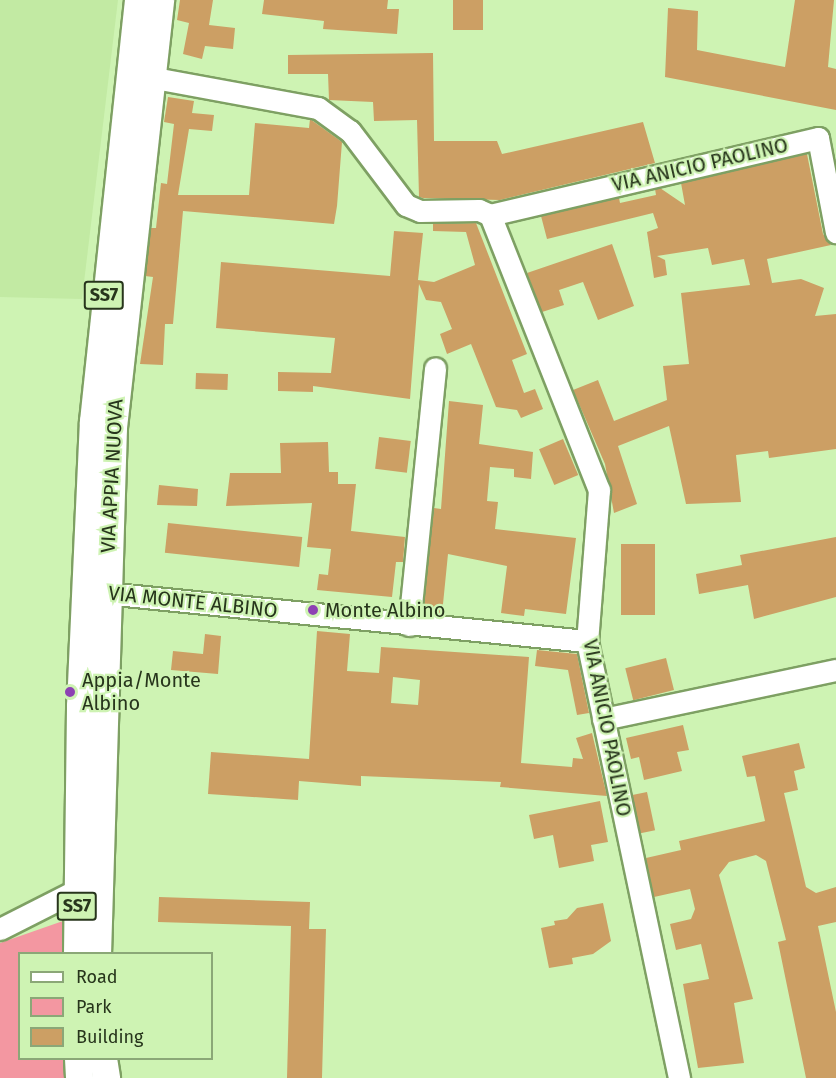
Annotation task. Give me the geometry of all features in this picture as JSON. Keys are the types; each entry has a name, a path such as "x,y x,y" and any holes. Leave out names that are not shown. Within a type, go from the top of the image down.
{"main road":[{"name":"VIA APPIA NUOVA","path":"97,952 96,592 100,331 138,0"},
{"name":"VIA APPIA NUOVA","path":"77,952 77,890 96,592 149,77 160,0"},
{"path":"78,1060 80,1078"},
{"path":"103,1060 106,1078"}],"street":[{"name":"VIA ANICIO PAOLINO","path":"149,77 318,108 350,131 405,205 420,211 479,210 490,215 818,138 836,232"},
{"name":"VIA ANICIO PAOLINO","path":"490,215 599,490 587,641 678,1078"},
{"path":"409,625 435,368"},
{"name":"VIA MONTE ALBINO","path":"96,592 587,641"},
{"path":"603,719 836,670"},
{"path":"0,929 77,890"}],"shaded area":[{"path":"0,0 118,0 82,299 0,297"}],"green space":[{"path":"63,921 63,952 18,952 18,1060 65,1060 67,1078 0,1078 0,943"}],"building":[{"path":"180,0 213,0 209,25 235,28 233,49 205,46 202,59 183,54 189,23 177,20"},
{"path":"264,0 388,0 387,9 399,9 397,34 323,29 324,21 262,14"},
{"path":"453,0 483,0 483,30 453,30"},
{"path":"795,0 834,0 828,67 836,69 836,110 665,77 668,8 698,11 697,50 785,67"},
{"path":"433,53 434,141 497,141 502,154 643,122 655,163 500,200 423,198 419,197 417,120 374,121 373,102 329,100 328,74 288,74 288,55"},
{"path":"168,97 194,101 192,113 214,115 212,131 189,129 178,195 249,195 255,123 309,128 310,119 342,142 337,206 334,224 183,211 173,324 165,324 163,365 140,364 153,277 145,276 151,228 156,228 161,183 167,184 174,124 164,122"},
{"path":"807,154 823,234 831,245 767,259 772,283 801,279 824,288 815,316 836,314 836,449 769,458 768,451 736,455 741,502 686,504 669,426 618,446 637,504 614,513 605,464 573,390 598,380 614,421 667,400 663,366 689,364 681,293 750,285 744,259 712,265 708,248 657,256 665,260 667,275 654,278 647,232 658,228 653,213 547,239 541,216 619,198 620,203 656,195 655,189 660,188 685,205 681,183"},
{"path":"476,223 527,354 512,360 524,393 535,389 543,409 521,418 517,410 496,407 471,344 447,354 440,334 452,329 441,302 426,300 419,284 410,399 313,386 313,392 278,391 278,372 331,373 335,338 216,328 221,262 390,276 394,231 423,233 418,280 434,282 475,265 466,232 433,231 433,224"},
{"path":"612,244 634,306 598,320 583,282 559,290 564,305 542,312 527,273"},
{"path":"196,373 228,374 227,390 195,389"},
{"path":"449,401 483,405 479,444 533,452 531,479 514,477 514,469 490,467 487,501 498,502 495,529 576,538 566,614 525,609 524,616 501,613 507,566 448,554 442,614 423,611 434,508 441,509"},
{"path":"379,437 411,441 407,473 375,469"},
{"path":"563,439 578,475 554,485 539,449"},
{"path":"328,442 329,472 338,472 338,484 356,484 351,531 405,537 403,562 396,562 392,597 317,590 319,574 328,575 331,549 307,547 312,503 226,506 230,473 281,473 280,443"},
{"path":"159,485 198,489 197,506 157,505"},
{"path":"168,523 302,537 299,567 165,553"},
{"path":"836,537 836,597 754,619 748,585 699,594 696,574 742,565 740,555"},
{"path":"621,544 655,544 655,615 621,615"},
{"path":"317,631 350,634 347,671 379,673 381,647 529,657 521,763 572,767 573,758 583,759 576,738 592,733 607,796 500,787 501,782 361,776 361,786 299,781 298,800 208,794 211,752 309,759","holes":["393,677 420,680 418,705 391,703"]},
{"path":"205,634 221,636 218,674 171,670 173,651 203,654"},
{"path":"537,650 577,654 589,713 577,715 568,670 535,666"},
{"path":"666,658 674,690 633,700 625,668"},
{"path":"683,725 689,750 677,752 682,771 644,780 639,757 631,759 626,738"},
{"path":"799,743 805,768 794,771 798,790 784,793 806,887 816,893 836,887 836,922 818,926 836,1012 836,1078 806,1078 778,942 786,940 766,861 756,855 729,862 719,875 753,999 734,1003 744,1063 698,1068 683,984 709,979 701,944 676,950 670,924 691,919 695,909 690,889 654,897 646,858 681,850 679,841 765,821 755,776 747,777 742,756"},
{"path":"647,792 655,830 640,833 632,795"},
{"path":"600,801 608,842 591,845 594,861 559,868 553,835 534,839 529,815"},
{"path":"159,897 310,902 309,929 326,929 322,1078 287,1078 291,926 158,922"},
{"path":"603,903 611,941 593,954 572,958 573,964 549,968 541,928 555,925 554,921 567,919 577,908"}],"place":[{"name":"Monte Albino","path":"313,610"},
{"name":"Appia/Monte Albino","path":"70,692"}]}
